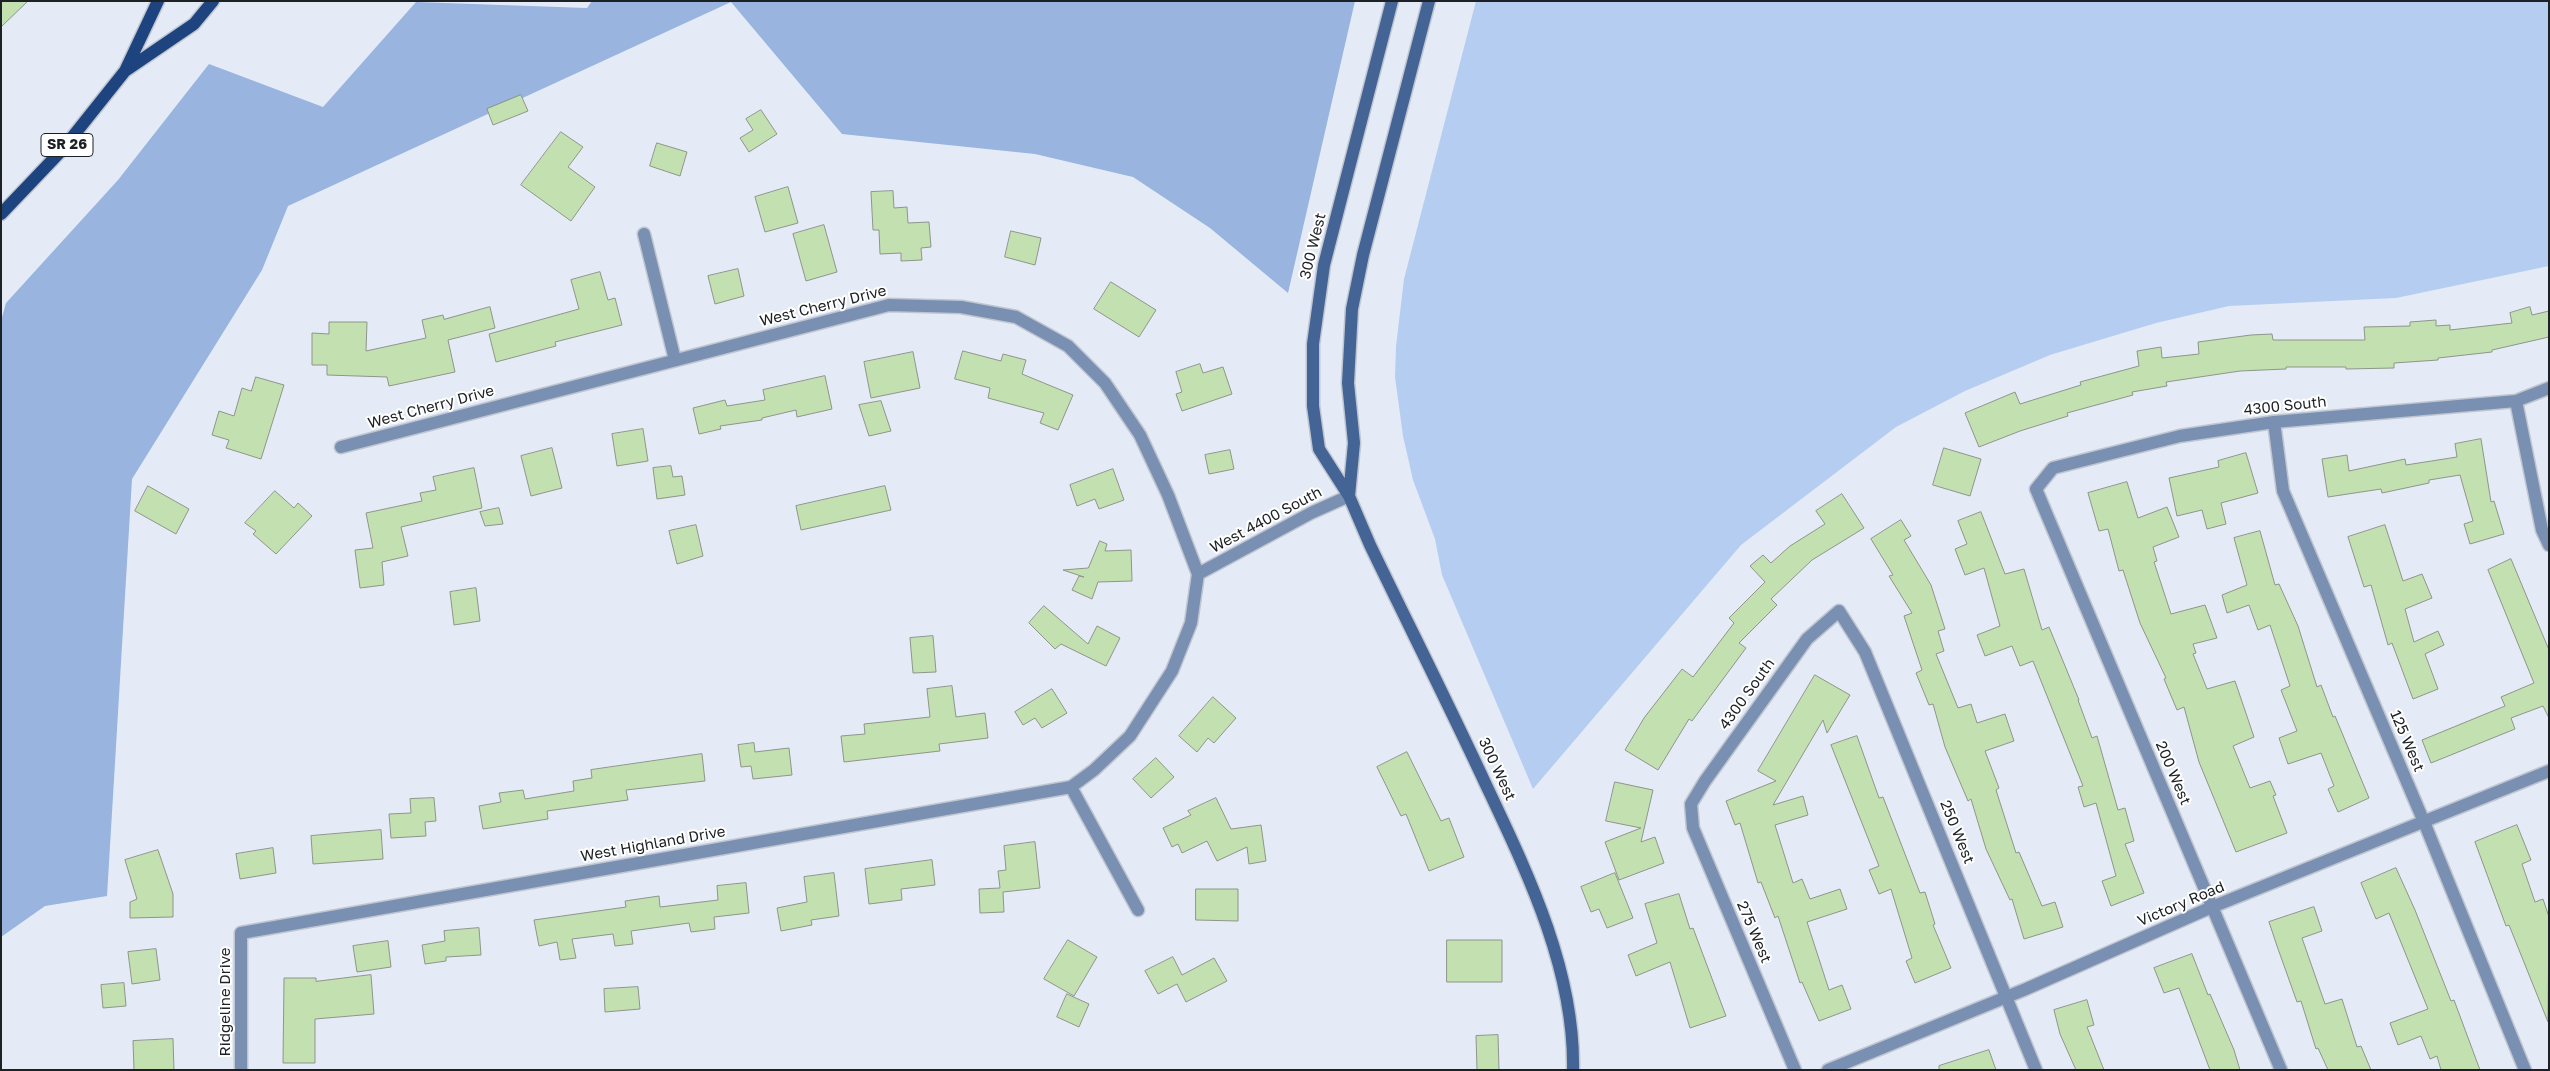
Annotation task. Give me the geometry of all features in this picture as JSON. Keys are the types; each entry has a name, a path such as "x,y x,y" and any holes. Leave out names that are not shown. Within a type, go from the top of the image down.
{"main road":[{"name":"SR 26","path":"1,214 62,150 126,71 158,1"},
{"name":"SR 26","path":"126,71 194,24 213,1"},
{"name":"300 West","path":"1392,1 1328,246 1314,324 1312,384 1319,449 1349,496 1370,545 1510,837 1555,949 1572,1033 1573,1070"},
{"name":"300 West","path":"1349,496 1354,443 1348,365 1352,310 1363,255 1429,1"}],"street":[{"path":"644,234 675,360"},
{"name":"West Cherry Drive","path":"341,447 889,304 961,307 1016,317 1068,346 1105,383 1140,435 1168,495 1198,574"},
{"name":"4300 South","path":"2036,489 2053,468 2180,436 2274,422 2516,401 2549,388"},
{"path":"2516,401 2542,530 2549,545"},
{"name":"125 West","path":"2274,422 2284,491 2424,822 2525,1070"},
{"name":"200 West","path":"2036,489 2282,1070"},
{"name":"West 4400 South","path":"1198,574 1311,513 1349,496"},
{"name":"West Highland Drive","path":"241,933 1071,786 1094,770 1130,736 1172,672 1191,623 1198,574"},
{"name":"4300 South","path":"1691,804 1705,781 1807,639 1839,611"},
{"name":"250 West","path":"1839,611 1865,652 2036,1070"},
{"name":"Victory Road","path":"1828,1070 2005,997 2212,907 2549,771"},
{"path":"1071,786 1138,910"},
{"name":"275 West","path":"1691,804 1693,828 1795,1070"},
{"name":"Ridgeline Drive","path":"241,933 241,1070"}],"shaded area":[{"path":"592,1 1355,1 1288,293 1210,228 1133,177 1035,154 842,134 731,2 288,206 262,270 132,479 107,896 45,906 1,937 1,321 6,303 118,180 209,64 323,107 416,2 587,8"},
{"path":"1476,1 2549,1 2549,266 2396,298 2229,306 2156,323 2050,355 1965,391 1896,427 1741,545 1533,789 1442,575 1435,539 1413,480 1403,436 1395,377 1396,346 1404,279"}],"building":[{"path":"1,1 28,1 1,27"},
{"path":"521,95 528,111 493,125 487,109"},
{"path":"761,110 777,134 749,152 740,138 753,130 746,119"},
{"path":"561,132 583,147 568,167 595,187 571,221 521,185"},
{"path":"657,143 687,152 680,176 650,166"},
{"path":"788,187 798,223 765,232 755,197"},
{"path":"893,191 894,208 907,207 908,223 929,222 931,247 921,248 922,260 901,261 901,253 880,254 879,230 873,230 871,192"},
{"path":"824,225 837,272 806,281 793,234"},
{"path":"1011,231 1041,238 1035,265 1005,257"},
{"path":"738,269 744,296 715,304 708,276"},
{"path":"600,272 608,300 615,298 622,325 555,342 556,346 496,362 489,334 579,309 571,280"},
{"path":"1111,282 1156,310 1139,337 1094,309"},
{"path":"490,307 495,328 448,340 455,372 389,386 387,377 327,375 327,365 312,365 312,333 329,334 329,322 367,322 366,351 426,338 422,320 443,315 444,319"},
{"path":"2530,307 2532,315 2549,311 2549,337 2492,350 2492,352 2438,358 2438,360 2394,363 2394,368 2286,367 2286,369 2240,371 2166,382 2167,386 2132,392 2133,395 2067,413 2068,416 2020,431 1979,447 1965,413 2015,392 2020,404 2081,385 2080,382 2139,366 2137,351 2161,347 2162,358 2199,354 2198,342 2251,335 2272,334 2273,340 2365,340 2364,327 2410,326 2410,322 2436,320 2436,326 2450,325 2450,330 2512,323 2510,313"},
{"path":"963,351 1001,361 1003,354 1026,360 1022,374 1073,395 1058,430 1040,423 1044,413 988,398 990,388 955,379"},
{"path":"913,352 920,388 871,398 864,362"},
{"path":"1200,364 1203,373 1223,367 1232,394 1182,411 1176,394 1182,392 1176,372"},
{"path":"825,376 832,409 797,417 796,410 762,418 762,420 720,426 721,429 699,434 693,408 725,400 727,406 765,400 763,390"},
{"path":"256,377 284,385 261,459 226,448 229,440 212,435 219,411 234,416 242,388 251,391"},
{"path":"881,401 891,431 869,436 859,405"},
{"path":"643,429 648,461 617,466 612,434"},
{"path":"2481,439 2491,502 2494,501 2504,534 2470,544 2464,524 2473,521 2460,475 2429,480 2429,483 2382,493 2381,489 2328,497 2322,459 2347,455 2349,471 2405,459 2406,465 2457,457 2455,444"},
{"path":"552,448 562,488 531,496 521,456"},
{"path":"1944,448 1981,459 1970,496 1933,485"},
{"path":"1230,450 1234,469 1209,474 1205,455"},
{"path":"2246,453 2258,493 2221,503 2226,524 2207,529 2202,510 2177,516 2169,478 2219,467 2218,461"},
{"path":"671,466 673,477 682,476 685,495 657,499 653,468"},
{"path":"474,468 482,508 401,527 408,556 382,562 384,585 360,588 355,550 373,548 366,513 422,501 420,493 436,490 433,477"},
{"path":"1113,469 1124,500 1099,509 1095,499 1077,506 1070,485"},
{"path":"2127,482 2138,518 2167,507 2179,537 2153,547 2157,561 2154,562 2171,614 2205,605 2217,638 2193,644 2196,653 2193,654 2207,689 2235,681 2254,737 2233,746 2250,788 2270,781 2276,795 2273,796 2287,833 2236,852 2199,762 2184,707 2177,710 2164,679 2166,678 2140,623 2123,570 2119,571 2108,529 2099,531 2088,493"},
{"path":"148,486 189,509 176,534 135,511"},
{"path":"885,486 891,510 801,530 796,506"},
{"path":"275,491 294,508 298,503 312,516 276,554 253,534 256,531 245,523"},
{"path":"1842,494 1864,528 1812,560 1771,599 1777,605 1739,643 1746,648 1692,721 1689,719 1658,770 1625,750 1644,718 1682,669 1693,677 1734,623 1729,618 1765,582 1750,566 1763,555 1771,563 1790,546 1825,524 1816,511"},
{"path":"499,508 503,524 485,526 480,512"},
{"path":"1981,512 2005,574 2024,569 2042,630 2049,627 2079,700 2092,738 2097,736 2118,810 2125,808 2134,841 2125,844 2144,893 2111,906 2102,881 2116,876 2096,803 2084,807 2078,787 2083,786 2033,661 2020,666 2012,646 1985,656 1977,635 2000,626 1984,568 1965,575 1955,549 1967,544 1958,521"},
{"path":"1901,520 1911,536 1904,540 1931,585 1945,629 1938,631 1944,651 1936,654 1958,708 1971,704 1977,723 2005,714 2014,741 1985,751 1999,788 1996,790 2016,853 2019,852 2042,906 2055,902 2063,927 2024,939 2012,899 2010,900 1986,849 1971,799 1968,801 1945,747 1933,704 1929,705 1916,673 1922,670 1904,616 1912,613 1889,576 1893,575 1871,539"},
{"path":"696,525 703,556 677,564 669,531"},
{"path":"2385,525 2403,581 2422,574 2432,598 2405,609 2414,642 2438,631 2444,645 2425,654 2438,689 2413,699 2392,643 2388,645 2371,585 2364,587 2348,537"},
{"path":"2260,531 2275,585 2279,584 2298,626 2317,687 2321,685 2369,798 2338,812 2328,789 2334,786 2321,753 2288,764 2279,738 2297,731 2281,690 2290,686 2270,625 2258,630 2249,605 2227,613 2222,595 2247,585 2234,538"},
{"path":"1100,541 1107,544 1105,551 1131,550 1132,581 1098,582 1092,599 1072,590 1079,576 1084,577 1063,570 1088,568"},
{"path":"2511,559 2549,650 2549,718 2543,706 2511,718 2515,729 2431,763 2422,740 2505,706 2501,697 2534,683 2488,570"},
{"path":"476,588 480,621 454,625 450,592"},
{"path":"1044,606 1088,644 1097,626 1120,638 1106,666 1061,644 1055,649 1029,623"},
{"path":"933,636 936,672 913,673 910,638"},
{"path":"1815,675 1850,695 1827,733 1823,720 1773,805 1803,796 1808,815 1775,825 1793,883 1802,879 1810,899 1840,889 1847,909 1807,922 1829,990 1842,985 1851,1009 1819,1021 1802,982 1800,983 1778,916 1775,918 1761,882 1758,883 1740,823 1735,825 1726,801 1776,781 1758,771"},
{"path":"952,686 956,717 985,713 988,738 939,744 940,751 844,762 841,736 865,734 864,724 930,717 927,689"},
{"path":"1052,689 1067,713 1042,728 1035,718 1023,725 1015,712"},
{"path":"1213,697 1236,718 1214,743 1208,738 1197,752 1179,736"},
{"path":"1857,736 1879,798 1883,797 1920,893 1925,892 1935,924 1933,925 1951,968 1915,983 1906,961 1912,958 1891,889 1879,894 1869,870 1879,866 1831,745"},
{"path":"754,743 755,752 789,748 792,775 753,779 751,766 741,767 738,745"},
{"path":"1407,752 1441,821 1449,818 1464,857 1429,871 1406,814 1401,816 1377,767"},
{"path":"702,754 705,781 626,790 628,800 547,811 548,819 483,829 479,806 501,802 499,793 523,790 525,799 574,791 573,781 592,778 591,770"},
{"path":"1156,758 1174,777 1151,798 1133,779"},
{"path":"1615,782 1653,790 1641,842 1655,837 1664,863 1619,880 1605,842 1641,828 1606,821"},
{"path":"434,798 436,821 425,822 426,836 391,838 389,814 411,813 410,799"},
{"path":"1216,798 1231,829 1261,825 1266,861 1249,864 1247,847 1217,861 1207,841 1182,853 1178,844 1172,847 1163,828 1191,815 1188,811"},
{"path":"2517,825 2531,860 2522,864 2535,902 2543,899 2549,917 2548,1022 2509,925 2506,926 2475,842"},
{"path":"381,830 383,859 313,864 311,836"},
{"path":"1035,842 1040,888 1003,892 1004,912 980,913 979,889 1000,888 998,871 1006,870 1004,846"},
{"path":"273,848 276,873 240,879 236,854"},
{"path":"158,850 173,894 173,917 130,918 130,902 137,899 125,860"},
{"path":"932,860 935,885 901,889 902,900 869,904 865,869"},
{"path":"2396,868 2415,910 2451,1001 2454,1000 2480,1070 2441,1070 2437,1056 2430,1059 2421,1036 2398,1045 2390,1023 2428,1009 2389,913 2376,919 2361,883"},
{"path":"834,873 839,916 811,920 812,925 781,931 777,908 807,902 804,877"},
{"path":"1615,873 1633,918 1607,928 1599,909 1591,912 1581,887"},
{"path":"746,883 749,913 714,917 715,929 691,932 689,923 631,931 633,944 615,946 613,934 572,939 576,958 560,960 557,942 539,946 534,920 626,907 625,901 659,896 660,907 718,900 717,886"},
{"path":"1196,889 1238,889 1238,921 1196,920"},
{"path":"1679,894 1690,929 1693,928 1726,1016 1690,1028 1670,962 1636,976 1628,955 1657,943 1645,904"},
{"path":"2314,907 2322,931 2302,938 2325,1004 2342,999 2357,1047 2361,1046 2371,1070 2328,1070 2318,1048 2316,1049 2301,1001 2297,1002 2277,946 2269,922"},
{"path":"479,928 481,955 446,957 446,961 425,964 422,945 445,941 444,931"},
{"path":"1068,940 1097,957 1074,996 1044,979"},
{"path":"1447,940 1502,940 1502,982 1447,982"},
{"path":"388,941 391,967 357,972 353,946"},
{"path":"156,949 160,980 132,984 128,952"},
{"path":"2192,954 2208,995 2210,994 2234,1050 2240,1070 2210,1070 2179,988 2164,993 2154,968"},
{"path":"1173,957 1182,975 1214,958 1227,981 1186,1002 1177,984 1158,994 1145,971"},
{"path":"371,975 374,1014 315,1019 315,1063 283,1063 284,978 316,978 316,981"},
{"path":"124,983 126,1006 103,1008 101,985"},
{"path":"638,987 640,1009 605,1012 604,989"},
{"path":"1067,994 1089,1004 1079,1027 1057,1017"},
{"path":"2087,1000 2094,1025 2087,1027 2104,1070 2076,1070 2060,1034 2054,1010"},
{"path":"1498,1035 1499,1070 1477,1070 1476,1036"},
{"path":"173,1039 174,1070 134,1070 133,1041"},
{"path":"1989,1050 1996,1070 1939,1070 1939,1066"}]}
